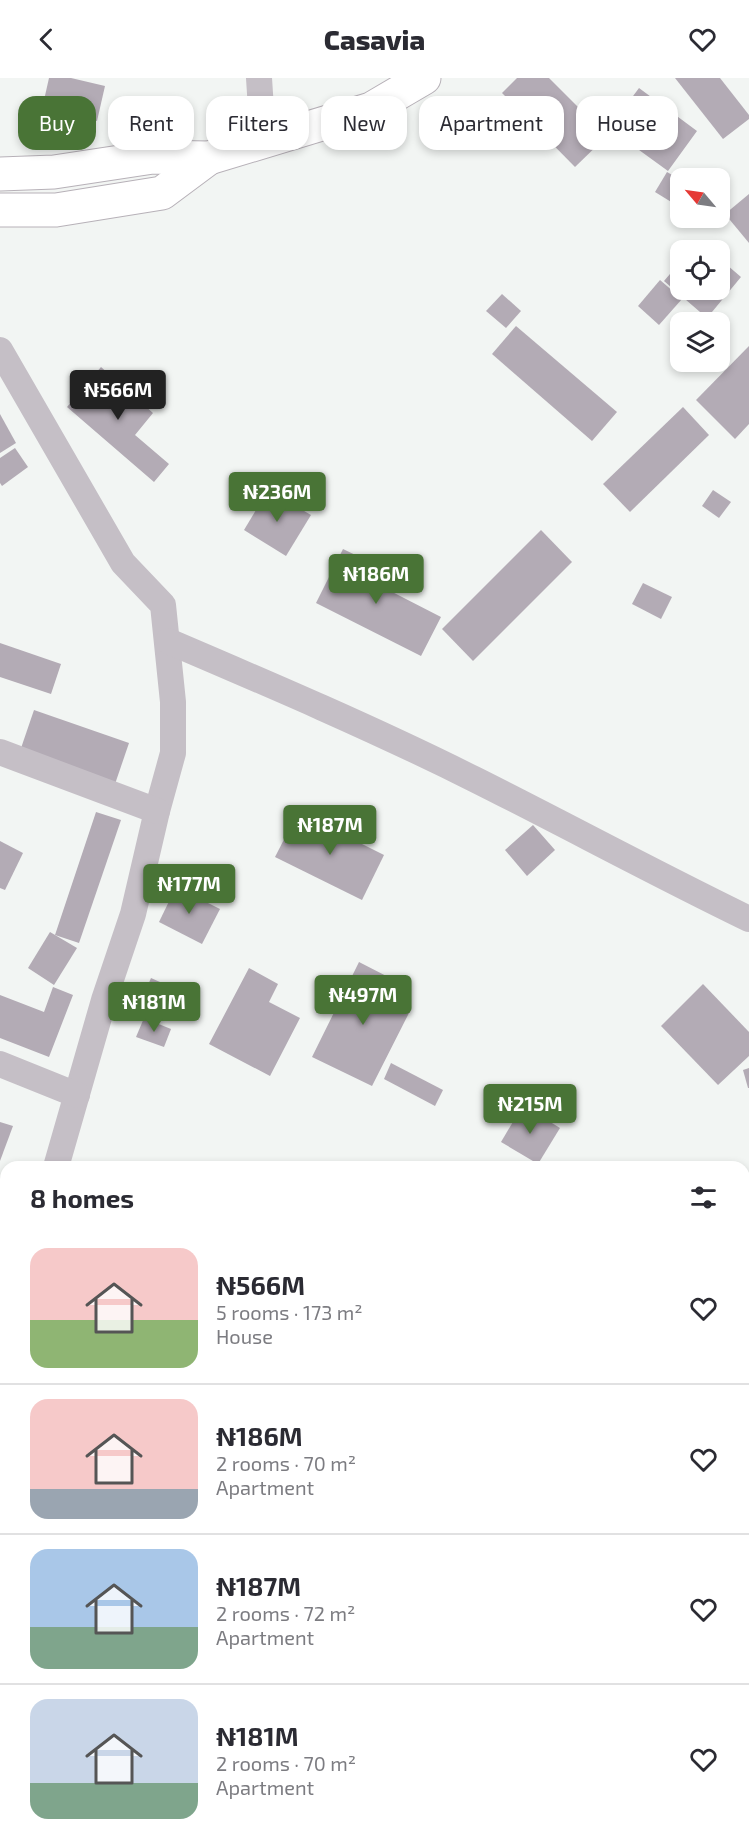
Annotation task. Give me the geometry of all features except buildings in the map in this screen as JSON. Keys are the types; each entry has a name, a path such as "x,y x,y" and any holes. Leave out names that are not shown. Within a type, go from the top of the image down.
{"main road":[{"path":"309,128 370,109 424,78"},
{"path":"0,174 54,172 153,157 210,158 236,150"},
{"path":"0,210 56,210 162,193 210,158"}],"street":[{"path":"259,78 260,96"},
{"path":"0,350 123,563 163,605 173,702 173,753 133,914 104,1000 58,1161"},
{"path":"168,641 305,699 474,778 661,876 749,919"},
{"path":"0,752 157,811"},
{"path":"0,1064 76,1095"}]}
